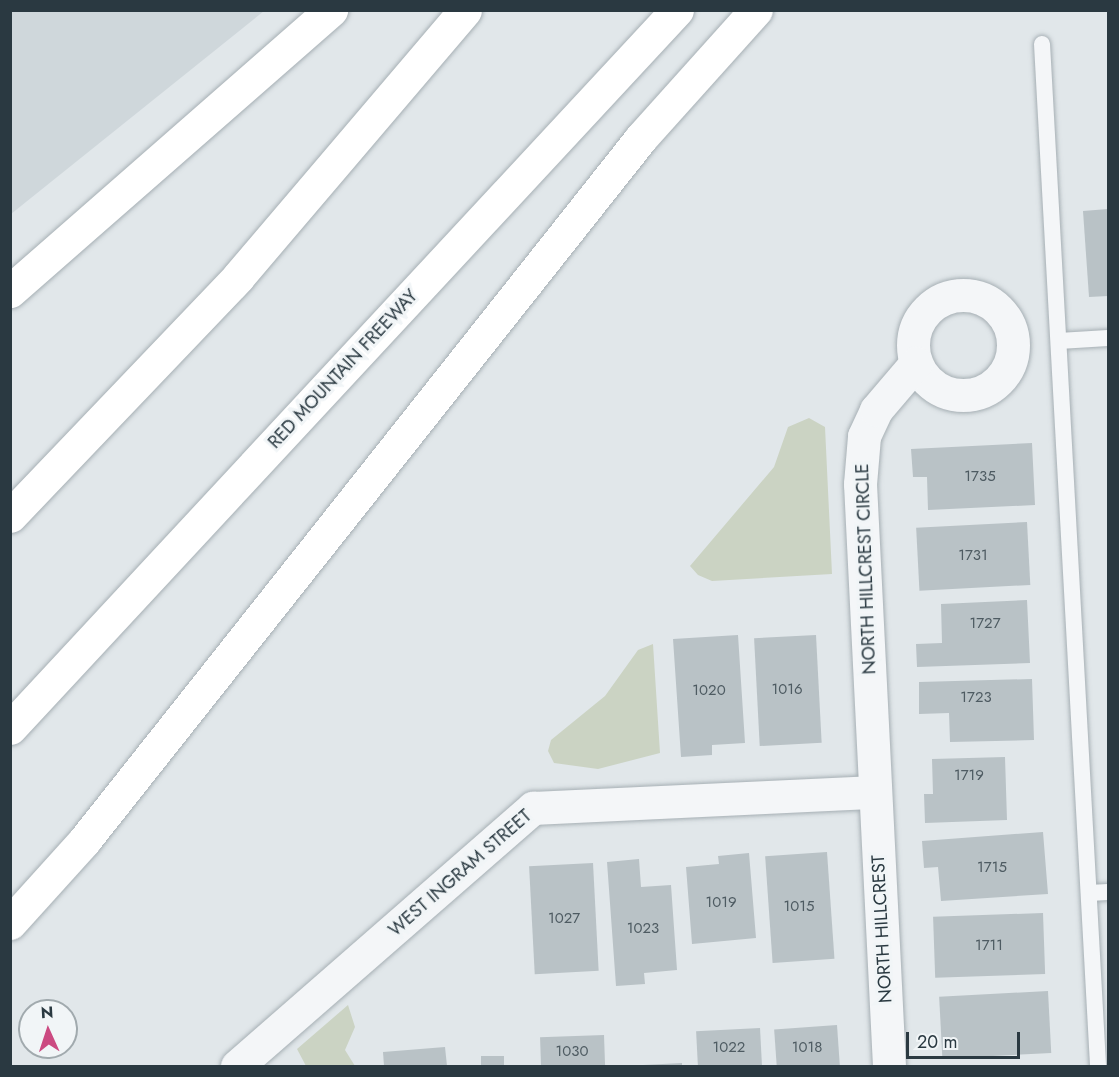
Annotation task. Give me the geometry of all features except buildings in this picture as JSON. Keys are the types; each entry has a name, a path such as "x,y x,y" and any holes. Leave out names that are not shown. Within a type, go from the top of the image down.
{"highway":[{"path":"10,291 331,10"},
{"path":"10,516 238,277 465,10"},
{"name":"RED MOUNTAIN FREEWAY","path":"10,728 676,10"},
{"path":"10,923 117,800 641,138 756,10"}],"street":[{"name":"NORTH HILLCREST CIRCLE","path":"875,792 861,484 864,436 876,410 916,363"},
{"name":"WEST INGRAM STREET","path":"237,1066 533,808 875,792"},
{"name":"NORTH HILLCREST","path":"875,792 890,1066"}],"lane":[{"path":"1042,44 1098,1066"},
{"path":"1059,341 1108,338"},
{"path":"1089,893 1108,892"}],"shaded area":[{"path":"11,10 264,10 264,11 11,214"}],"green space":[{"path":"809,418 825,427 832,574 712,581 698,575 690,566 774,467 788,427"},
{"path":"653,644 660,753 598,769 554,763 548,751 551,740 605,696 638,650"},
{"path":"348,1005 355,1027 345,1050 355,1066 306,1066 297,1049"}]}
